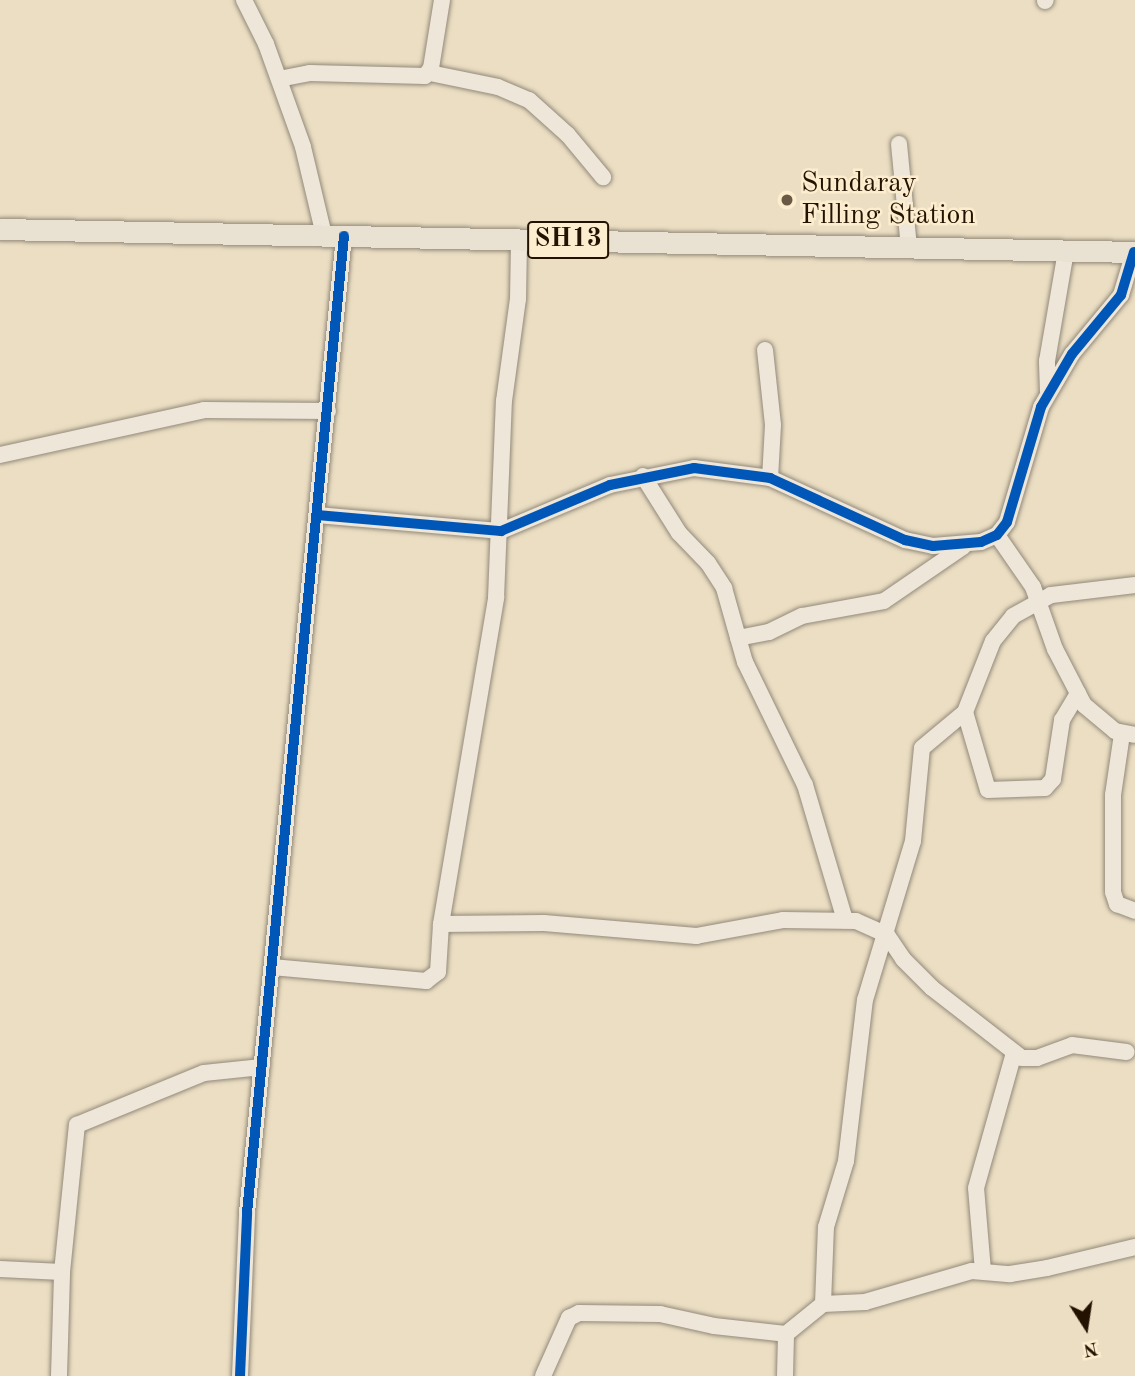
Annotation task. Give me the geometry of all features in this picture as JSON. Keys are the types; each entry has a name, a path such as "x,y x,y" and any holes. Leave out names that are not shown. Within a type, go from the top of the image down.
{"main road":[{"name":"SH13","path":"0,229 1134,252"}],"street":[{"path":"240,1376 247,1213 328,411 334,235 279,79 244,0"},
{"path":"430,73 442,0"},
{"path":"279,79 310,74 418,77 430,73 498,87 529,100 568,135 603,177"},
{"path":"900,144 909,247"},
{"path":"272,967 431,980 438,972 441,924 492,628 501,531 504,401 518,299 519,239"},
{"path":"1048,392 1047,361 1066,251"},
{"path":"738,638 769,632 802,617 884,600 962,547 997,535 1007,522 1022,461 1048,392 1072,354 1121,295 1134,252"},
{"path":"765,350 773,425 770,478"},
{"path":"0,455 204,410 328,411"},
{"path":"317,515 501,531 643,476 694,468 770,478 881,532 933,546 962,547"},
{"path":"643,476 679,533 718,578 738,638 806,785 845,920"},
{"path":"997,535 1038,599 1055,649 1078,693 1095,717 1128,735 1113,795 1113,892 1117,904 1135,911"},
{"path":"823,1304 826,1227 846,1161 865,1000 887,935 913,841 922,748 965,712 999,630 1038,599 1135,585"},
{"path":"965,712 988,790 1045,788 1053,779 1062,720 1078,693"},
{"path":"441,924 544,922 696,936 783,920 845,920 866,923 887,935 903,959 932,988 1013,1053 1029,1059 1072,1045 1090,1044 1127,1052"},
{"path":"983,1271 976,1188 1013,1053"},
{"path":"59,1376 62,1272 75,1131 81,1120 126,1107 204,1073 262,1067"},
{"path":"542,1376 569,1318 579,1313 660,1314 714,1326 786,1334 823,1304 864,1302 925,1281 983,1271 1010,1273 1047,1268 1135,1247"},
{"path":"0,1269 62,1272"},
{"path":"785,1376 786,1334"}],"cycle path":[{"path":"240,1376 247,1213 344,236"},
{"path":"317,515 501,531 610,485 694,468 770,478 905,540 933,546 981,542 997,535 1007,522 1041,407 1072,354 1121,295 1134,252"}],"place":[{"name":"Sundaray Filling Station","path":"787,200"}]}
